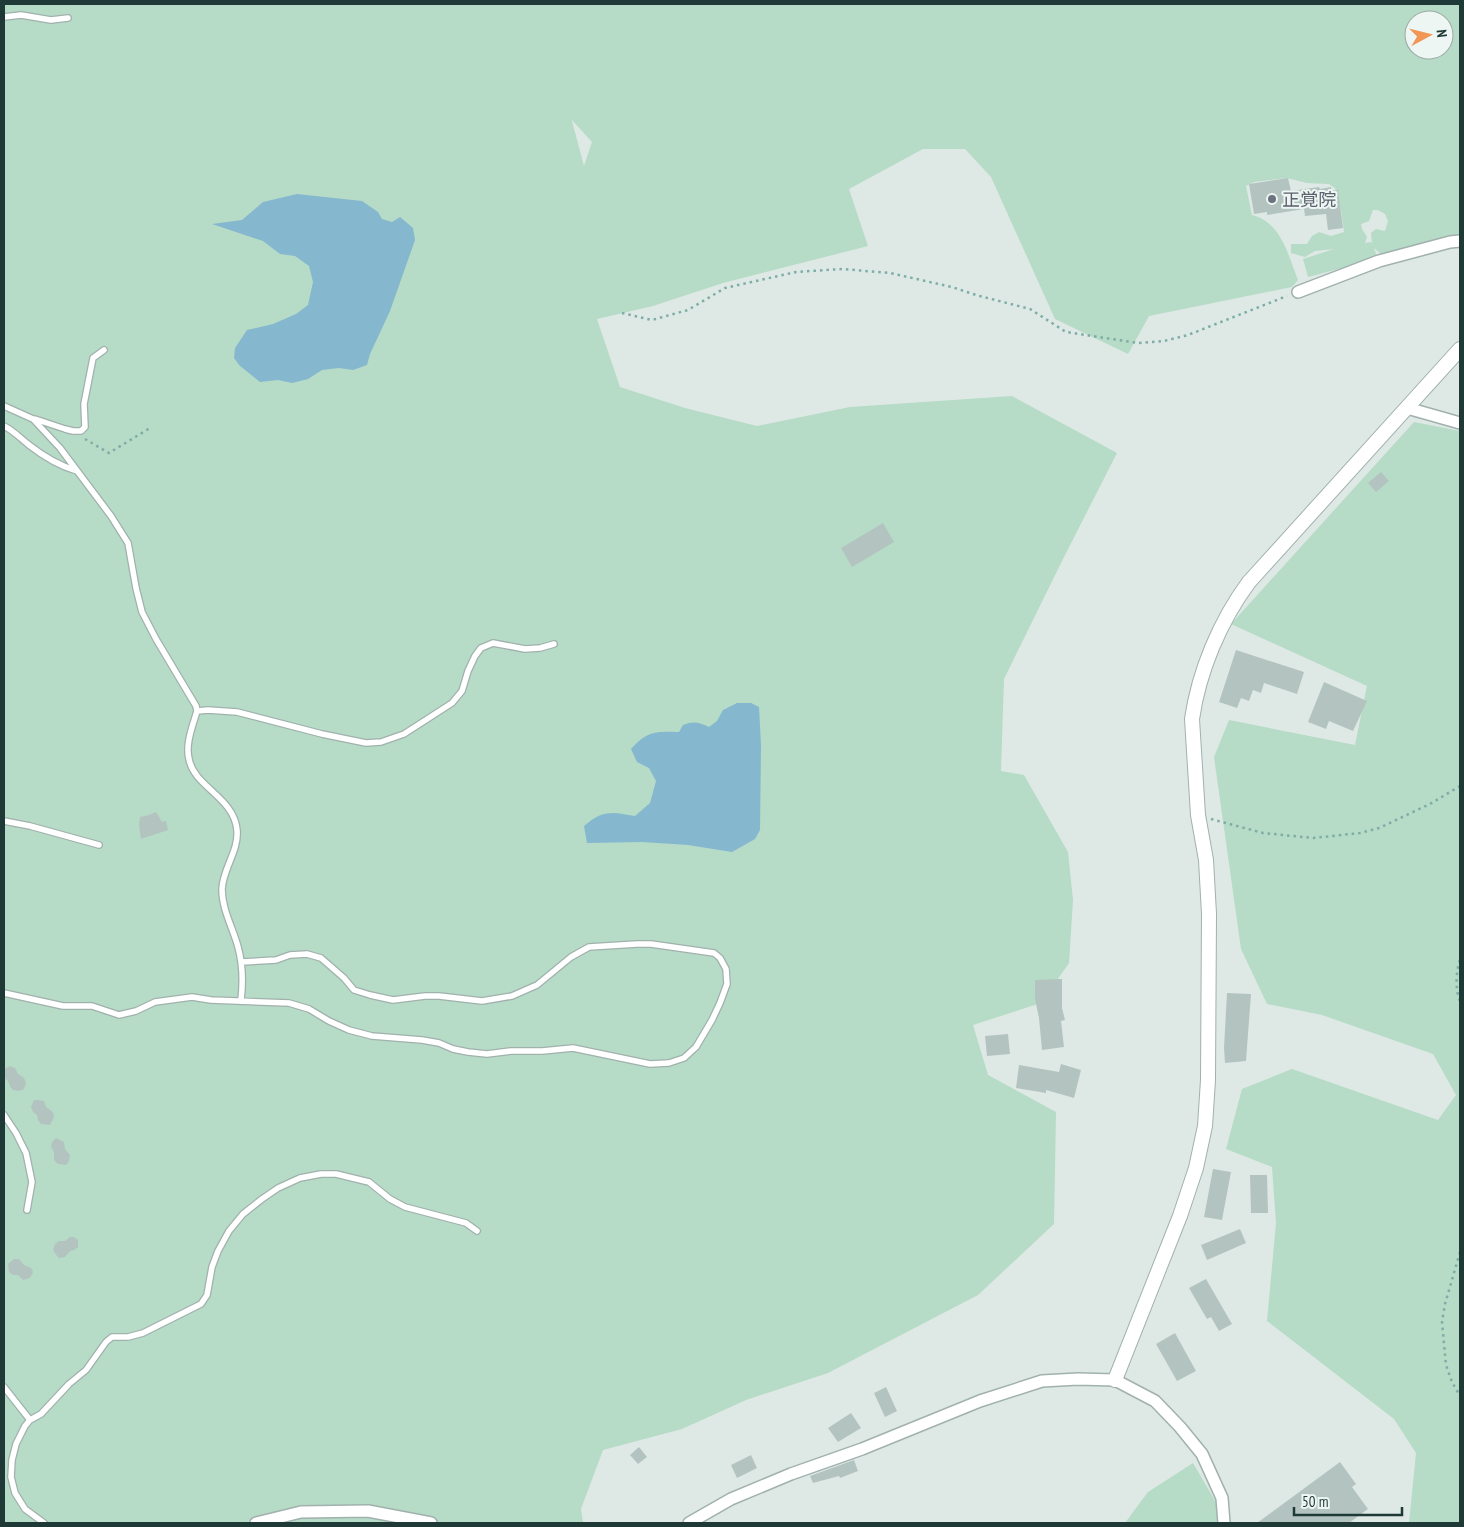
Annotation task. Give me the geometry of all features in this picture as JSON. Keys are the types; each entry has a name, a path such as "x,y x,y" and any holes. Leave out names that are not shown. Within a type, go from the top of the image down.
{"street":[{"path":"1298,292 1379,261 1460,241"},
{"path":"1115,1380 1180,1216 1196,1168 1206,1126 1210,922 1206,860 1198,815 1192,719 1200,682 1210,654 1235,601 1249,582 1460,349"},
{"path":"1408,408 1460,423"},
{"path":"690,1523 731,1499 989,1398 1042,1381 1078,1379 1115,1380 1154,1401 1180,1427 1202,1454 1222,1498 1224,1523"},
{"path":"256,1523 301,1512 368,1511 431,1523"}],"lane":[{"path":"4,17 21,15 51,20 68,18"},
{"path":"4,406 32,419 74,432 81,431 85,428 84,404 93,358 104,350"},
{"path":"32,419 60,448 111,516 128,543 142,612 197,711 189,744 188,760 203,783 228,807 233,815 237,830 236,843 224,874 222,888 223,904 238,946 241,962 241,1000"},
{"path":"4,426 42,455 77,471"},
{"path":"197,711 237,712 322,734 366,743 381,742 404,734 452,703 462,691 468,671 475,656 482,648 494,643 525,649 540,648 554,644"},
{"path":"4,820 99,845"},
{"path":"4,993 63,1006 92,1006 118,1015 136,1011 155,1002 192,997 211,1000 289,1003 309,1009 349,1030 372,1036 422,1040 453,1050 486,1054 573,1048 650,1064 669,1064 684,1058 696,1047 712,1020 727,984 726,969 720,958 714,953 651,944 589,947 571,957 537,986 512,996 482,1001 439,996 394,1000 370,995 354,990 344,978 321,958 307,954 276,960 241,962"},
{"path":"4,1115 16,1132 26,1153 32,1182 27,1210"},
{"path":"44,1523 24,1509 15,1492 11,1477 12,1460 16,1444 24,1426 41,1414 69,1384 86,1370 106,1342 112,1337 128,1337 143,1333 201,1304 207,1295 212,1267 218,1251 229,1231 243,1214 278,1188 300,1178 321,1174 336,1174 369,1182 390,1199 405,1207 466,1223 477,1231"},
{"path":"4,1387 30,1420"}],"path":[{"path":"622,313 652,320 688,310 725,288 796,272 842,269 890,273 952,287 1030,309 1066,332 1138,343 1164,341 1188,335 1298,292"},
{"path":"74,432 109,453 150,428"},
{"path":"1198,815 1263,833 1313,838 1360,833 1379,828 1430,804 1460,786"},
{"path":"1460,960 1458,965 1458,995 1460,1001"},
{"path":"1460,1252 1445,1304 1442,1322 1446,1365 1452,1382 1460,1396"}],"green space":[{"path":"4,4 1460,4 1460,235 1381,254 1374,248 1377,256 1354,265 1308,277 1303,259 1334,249 1315,251 1305,257 1291,253 1291,244 1307,244 1312,236 1319,232 1331,236 1344,232 1335,188 1329,184 1307,183 1287,178 1254,182 1246,186 1252,215 1262,219 1277,232 1287,250 1298,280 1292,287 1149,316 1128,354 1055,319 991,177 965,149 923,149 849,189 868,246 723,283 653,306 597,319 620,387 685,408 757,426 850,407 1012,396 1117,453 1004,679 1001,771 1024,775 1068,852 1073,900 1069,963 1041,1003 973,1025 988,1075 1056,1112 1054,1224 978,1295 828,1373 746,1400 682,1429 603,1450 581,1509 583,1523 4,1523","holes":["572,120 592,142 584,166","1373,210 1378,210 1385,214 1388,221 1385,231 1376,229 1371,233 1372,244 1371,242 1365,243 1367,237 1361,224 1369,221"]},
{"path":"1414,422 1460,431 1460,1523 1409,1523 1416,1453 1394,1419 1267,1321 1276,1223 1272,1167 1226,1149 1242,1089 1292,1069 1438,1120 1456,1095 1433,1054 1322,1015 1267,1004 1241,949 1214,757 1229,720 1355,745 1367,686 1231,624"},
{"path":"1193,1463 1228,1523 1125,1523 1148,1492"}],"water":[{"path":"297,194 362,201 378,212 382,219 392,222 400,217 413,228 415,240 390,311 370,354 367,365 353,370 339,368 322,370 308,379 292,383 278,380 260,382 240,366 234,358 235,348 247,330 273,324 296,314 308,305 313,282 309,266 295,256 280,254 263,241 212,224 242,220 263,202"},
{"path":"737,703 751,703 759,707 761,745 760,830 755,839 732,852 688,845 642,842 587,843 584,826 597,817 608,813 635,816 650,803 656,781 649,768 637,762 631,749 637,743 652,733 679,732 683,725 690,723 699,723 709,727 717,721 723,710"}],"building":[{"path":"1288,178 1291,191 1319,187 1320,189 1331,187 1331,191 1338,190 1343,228 1328,230 1326,214 1305,216 1304,209 1267,215 1267,212 1254,214 1249,184"},
{"path":"1381,472 1389,481 1376,492 1368,483"},
{"path":"883,523 894,542 852,567 841,548"},
{"path":"1236,650 1304,672 1297,694 1264,683 1261,693 1253,690 1249,701 1241,698 1237,708 1219,702"},
{"path":"1324,682 1367,701 1353,731 1329,721 1326,729 1308,722"},
{"path":"156,812 162,822 166,821 168,830 141,839 140,817"},
{"path":"1062,979 1062,1008 1065,1020 1061,1021 1064,1047 1042,1050 1035,999 1035,980"},
{"path":"1227,993 1251,994 1246,1061 1225,1063"},
{"path":"1008,1034 1010,1054 987,1056 985,1036"},
{"path":"1061,1064 1081,1070 1074,1098 1046,1090 1046,1093 1016,1088 1019,1065 1059,1072"},
{"path":"10,1066 15,1068 18,1074 24,1078 26,1083 24,1089 19,1091 13,1090 4,1078 4,1069"},
{"path":"34,1100 44,1101 46,1107 53,1112 54,1117 50,1125 41,1124 38,1120 31,1107"},
{"path":"56,1138 64,1142 65,1149 70,1155 66,1165 58,1164 54,1160 54,1152 51,1147 52,1142"},
{"path":"1213,1169 1231,1172 1222,1220 1204,1217"},
{"path":"1250,1175 1267,1175 1268,1213 1251,1213"},
{"path":"1240,1229 1246,1243 1207,1260 1201,1245"},
{"path":"70,1237 78,1240 78,1247 70,1251 65,1257 59,1258 53,1250 55,1244 59,1241 65,1241"},
{"path":"14,1259 19,1259 24,1265 31,1268 33,1272 30,1278 23,1280 18,1275 13,1275 9,1272 8,1264"},
{"path":"1206,1279 1232,1324 1219,1331 1211,1317 1207,1319 1189,1288"},
{"path":"1175,1333 1196,1371 1177,1381 1156,1344"},
{"path":"886,1387 897,1411 885,1417 874,1393"},
{"path":"851,1413 861,1428 838,1442 828,1428"},
{"path":"639,1447 647,1457 638,1464 630,1455"},
{"path":"751,1455 757,1468 737,1478 731,1465"},
{"path":"854,1460 858,1471 840,1478 839,1476 813,1483 810,1476"},
{"path":"1340,1462 1356,1484 1352,1487 1368,1509 1349,1523 1257,1523"}],"place":[{"name":"正覚院","path":"1272,199"}]}
